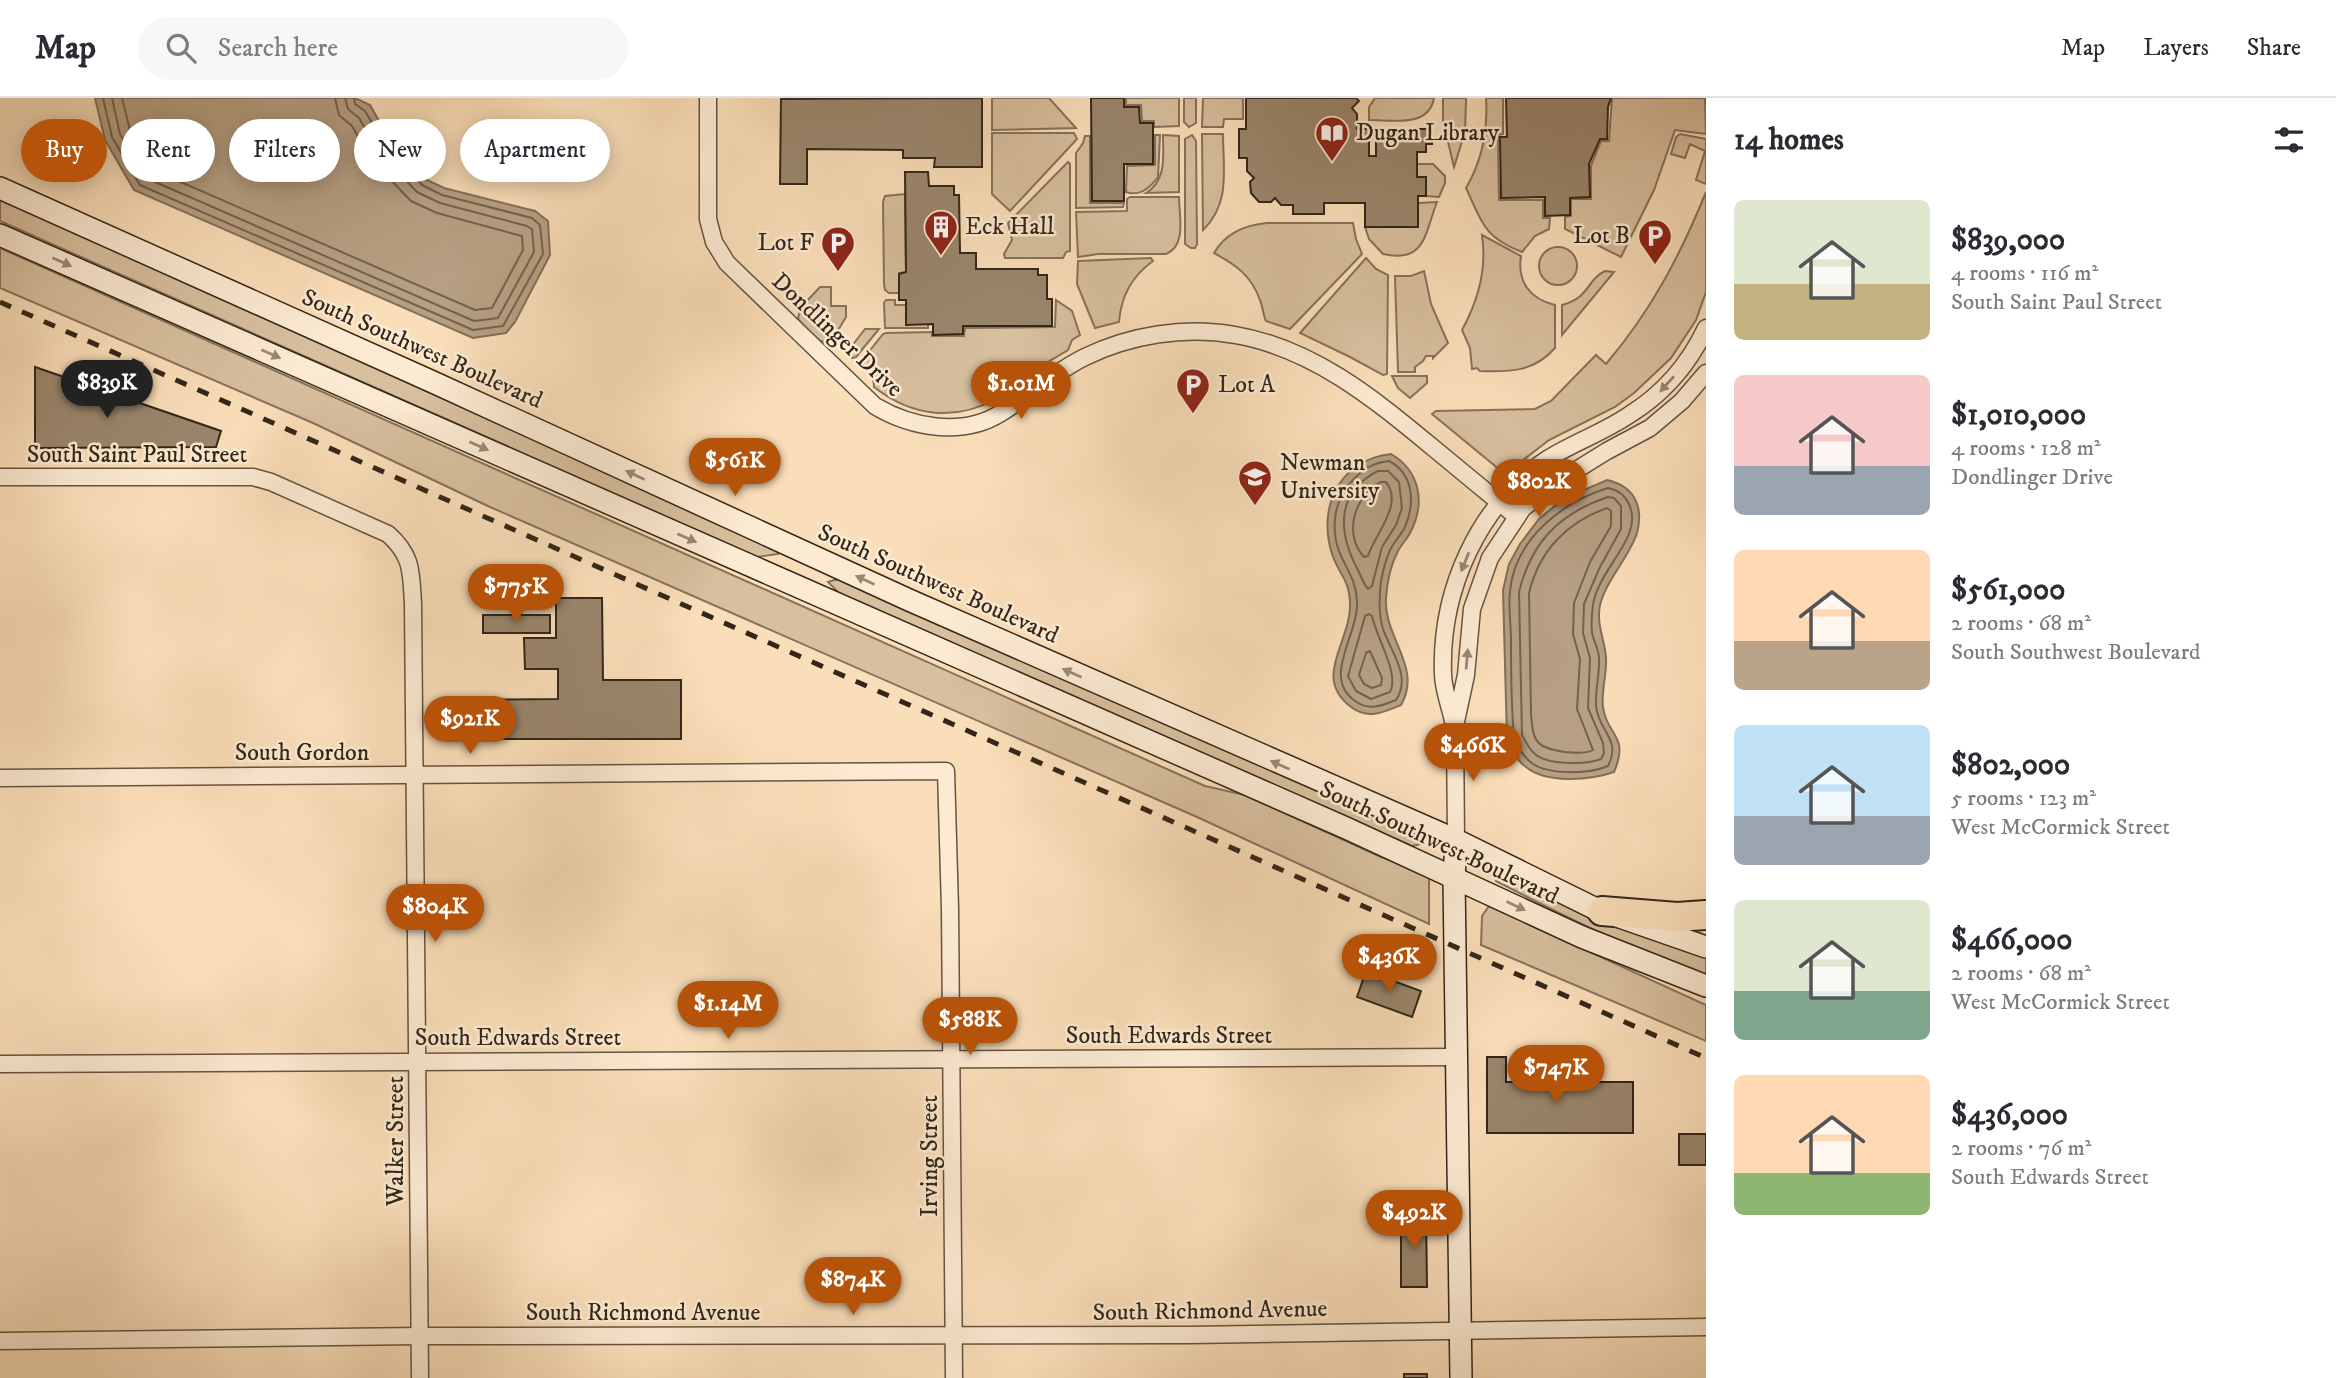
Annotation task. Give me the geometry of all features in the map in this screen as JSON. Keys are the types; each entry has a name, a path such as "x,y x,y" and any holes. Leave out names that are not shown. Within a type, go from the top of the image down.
{"highway":[{"path":"1602,911 1677,917 1706,915"}],"main road":[{"name":"South Southwest Boulevard","path":"0,188 435,383 921,606 1455,840 1602,911 1706,947"},
{"name":"South Southwest Boulevard","path":"0,235 1333,822 1582,937 1706,986"},
{"path":"1455,840 1461,1378"}],"street":[{"name":"Dondlinger Drive","path":"708,98 708,219 714,242 727,263 875,406 895,418 931,426 977,424 999,414 1062,369 1114,345 1177,332 1236,335 1278,347 1341,376 1375,400 1517,517"},
{"path":"1455,726 1443,677 1443,648 1449,604 1477,533 1499,502 1548,459 1629,416 1661,391 1685,364 1706,328"},
{"path":"1455,840 1455,726 1466,675 1472,609 1490,558 1523,508 1607,450 1650,428 1682,401 1706,373"},
{"name":"South Saint Paul Street","path":"0,477 253,477 271,482 388,534"},
{"name":"Walker Street","path":"388,534 402,546 410,562 413,604 420,1378"},
{"name":"South Gordon","path":"0,778 940,771"},
{"name":"Irving Street","path":"940,771 946,771 954,1378"},
{"name":"South Edwards Street","path":"0,1064 1456,1057"},
{"name":"South Richmond Avenue","path":"0,1340 420,1336 1190,1335 1706,1327"}],"shaded area":[{"path":"992,98 1049,98 1076,128 992,130"},
{"path":"1126,98 1179,98 1179,126 1154,127 1154,121 1142,121 1141,105 1126,105"},
{"path":"1184,98 1196,98 1196,123 1189,127 1184,122"},
{"path":"1203,98 1243,98 1243,119 1224,119 1223,127 1202,127"},
{"path":"1375,98 1434,98 1431,108 1425,114 1398,121 1369,120 1369,107"},
{"path":"1443,98 1466,98 1465,132 1454,167 1443,121"},
{"path":"1486,98 1503,98 1503,134 1498,135 1499,200 1543,200 1543,218 1550,218 1549,229 1535,236 1522,252 1491,234 1480,219 1466,188 1483,145"},
{"path":"1612,98 1705,98 1706,134 1675,130 1654,190 1621,257 1565,229 1565,217 1571,216 1571,199 1591,199 1591,166 1601,141 1609,141"},
{"path":"992,133 1074,133 1077,139 1010,211 992,194"},
{"path":"1202,134 1223,134 1224,173 1218,209 1203,230"},
{"path":"1680,134 1706,139 1706,184 1696,180 1705,151 1690,144 1685,158 1671,154 1676,137"},
{"path":"1155,135 1160,135 1158,177 1144,190 1126,192 1127,166 1155,165"},
{"path":"1163,135 1179,136 1179,192 1146,193 1153,188 1161,174"},
{"path":"1192,135 1196,141 1195,248 1185,244 1185,139"},
{"path":"1085,136 1090,136 1090,203 1124,203 1123,207 1076,208 1076,153"},
{"path":"1068,162 1070,251 1066,252 1063,258 1005,258 1004,254 1012,240 1008,223"},
{"path":"1417,164 1433,164 1445,176 1439,197 1426,196 1426,177 1417,177"},
{"path":"1706,192 1706,292 1696,320 1671,358 1634,393 1615,407 1549,440 1509,471 1500,470 1432,414 1436,411 1535,409 1551,401 1596,355 1606,364 1651,303 1686,238"},
{"path":"905,194 906,272 899,273 899,293 889,293 884,284 883,202 885,196"},
{"path":"1179,197 1180,229 1173,250 1166,254 1098,254 1078,257 1076,212 1127,211 1127,199"},
{"path":"0,199 338,348 777,550 778,554 757,557 0,221"},
{"path":"1437,202 1426,234 1416,250 1397,256 1383,254 1369,239 1365,227 1418,203"},
{"path":"1267,223 1353,223 1362,254 1290,329 1266,321 1256,291 1247,277 1214,253 1236,232"},
{"path":"1482,235 1521,256 1521,274 1527,288 1532,294 1555,305 1555,348 1539,362 1521,369 1472,369 1470,348 1462,330 1473,308 1480,284"},
{"path":"1558,247 1571,253 1577,266 1571,279 1558,285 1545,279 1539,266 1545,253"},
{"path":"0,248 1205,786 1245,795 1381,857 1429,874 1429,924 1197,817 490,507 313,423 0,288"},
{"path":"1151,258 1153,261 1139,273 1129,287 1122,303 1119,322 1095,328 1077,284 1078,261"},
{"path":"1366,258 1376,269 1388,275 1387,374 1383,375 1300,333"},
{"path":"1424,271 1431,304 1448,343 1433,358 1426,356 1415,367 1415,372 1398,372 1395,276 1411,276"},
{"path":"1605,271 1614,272 1562,335 1562,305 1578,298 1594,279"},
{"path":"820,287 831,287 831,306 846,306 846,317 834,337 805,306"},
{"path":"886,300 895,300 895,305 906,305 906,324 928,324 928,328 885,328"},
{"path":"1056,300 1072,311 1080,335 1072,340 1068,350 1021,378 1003,395 980,406 949,413 918,410 888,397 874,387 873,377 860,363 886,333 932,332 932,336 964,336 965,328 1055,327"},
{"path":"800,308 829,342 820,341 804,327 798,319"},
{"path":"865,329 879,329 856,357 852,358 848,351"},
{"path":"1392,376 1427,376 1427,383 1410,398 1398,388"},
{"path":"846,580 1418,835 1421,844 1412,846 840,594 828,582"},
{"path":"1500,874 1706,957 1706,976 1626,944 1547,907 1496,881"},
{"path":"1489,906 1706,1005 1706,1041 1481,945 1482,916"}],"water":[{"path":"95,98 355,98 370,105 378,119 354,119 354,182 431,182 444,188 535,211 548,221 550,255 515,322 506,333 473,338 134,190 129,182 215,182 215,119 121,119 121,168 107,143 107,119 100,119"},
{"path":"1391,454 1408,469 1414,479 1419,499 1415,522 1393,562 1386,598 1390,626 1408,678 1407,691 1401,705 1370,714 1351,707 1334,683 1336,658 1349,617 1350,603 1346,582 1332,554 1328,519 1337,488 1346,476 1358,465"},
{"path":"1607,480 1630,492 1638,506 1639,514 1634,542 1607,586 1599,612 1606,658 1603,707 1605,717 1619,743 1618,760 1614,772 1604,775 1569,779 1545,776 1523,764 1507,739 1503,590 1509,564 1539,519 1563,499"}],"building":[{"path":"982,98 982,167 934,167 935,158 903,158 903,150 807,149 807,184 780,184 781,99"},
{"path":"1091,98 1124,98 1124,107 1139,107 1140,123 1153,123 1153,164 1124,164 1124,201 1092,201"},
{"name":"Dugan Library","path":"1246,98 1356,98 1359,101 1352,108 1357,114 1357,129 1369,129 1369,156 1376,156 1376,136 1389,135 1389,129 1432,129 1432,144 1426,144 1426,152 1417,152 1417,177 1426,177 1426,196 1418,196 1418,227 1365,227 1365,203 1324,203 1324,214 1293,214 1293,205 1281,205 1275,198 1271,202 1259,202 1251,193 1250,182 1254,178 1247,171 1247,158 1239,158 1239,129 1246,129"},
{"path":"1506,98 1611,98 1608,107 1607,139 1600,139 1589,164 1590,197 1570,198 1570,215 1545,216 1545,197 1501,198 1500,137 1507,137"},
{"name":"Eck Hall","path":"905,172 928,172 929,186 954,186 954,195 959,195 960,253 976,253 976,269 1038,269 1038,275 1047,275 1047,299 1052,299 1052,326 963,326 963,334 933,335 933,324 906,325 906,300 899,300 899,274 906,272"},
{"path":"35,367 221,431 216,447 35,448"},
{"path":"556,598 602,598 603,680 681,680 681,739 438,739 438,700 558,699 558,669 525,669 524,638 556,638"},
{"path":"483,615 550,615 550,633 483,633"},
{"path":"1366,971 1421,991 1412,1017 1357,997"},
{"path":"1487,1057 1506,1057 1506,1082 1633,1082 1633,1133 1487,1133"},
{"path":"1679,1134 1706,1134 1706,1165 1679,1165"},
{"path":"1401,1212 1426,1212 1427,1287 1401,1287"},
{"path":"1404,1374 1427,1374 1427,1378 1404,1378"}],"railway":[{"path":"0,302 1706,1058"}],"place":[{"name":"Dugan Library","path":"1332,163"},
{"name":"Eck Hall","path":"941,257"},
{"name":"Lot B","path":"1655,266"},
{"name":"Lot F","path":"838,273"},
{"name":"Lot A","path":"1193,415"},
{"name":"Newman University","path":"1255,507"}]}
